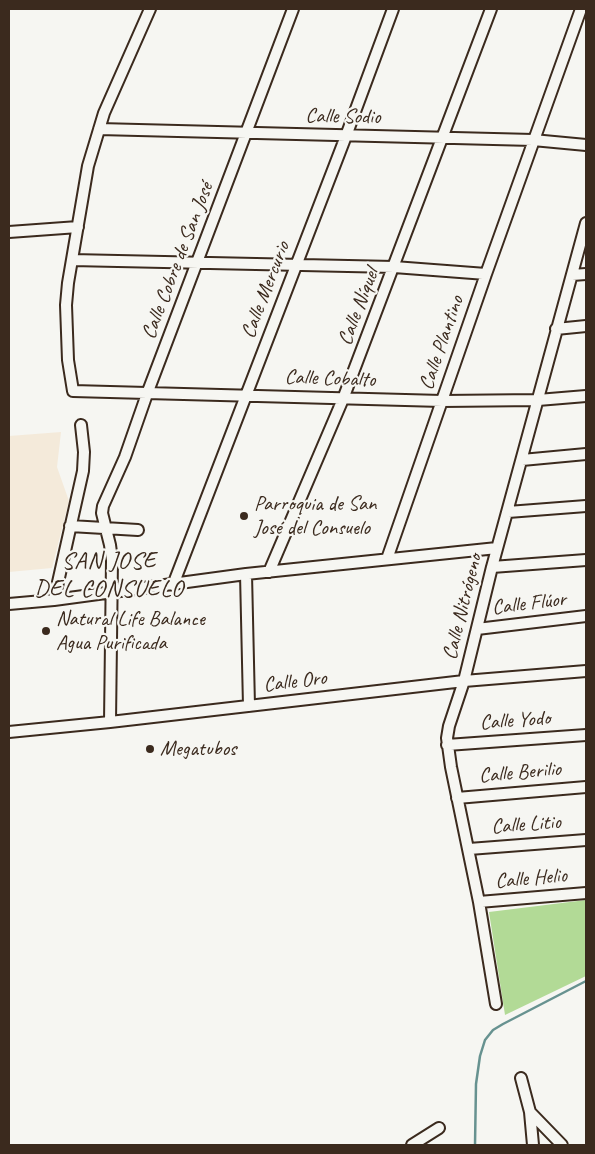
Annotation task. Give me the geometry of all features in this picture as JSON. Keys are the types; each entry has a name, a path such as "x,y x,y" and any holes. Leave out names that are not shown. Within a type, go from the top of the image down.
{"street":[{"path":"150,9 99,129 88,166 72,260 394,267 486,274"},
{"name":"Calle Cobre de San José","path":"110,722 112,560 102,513 103,506 125,457 147,394 294,9"},
{"name":"Calle Mercurio","path":"173,585 393,9"},
{"name":"Calle Níquel","path":"269,572 344,399 491,9"},
{"name":"Calle Plantino","path":"387,559 533,140 581,9"},
{"name":"Calle Sodio","path":"99,129 443,137 533,140 586,145"},
{"name":"Calle Nitrógeno","path":"496,1004 469,849 447,745 449,726 464,681 497,548 586,223"},
{"path":"9,232 78,227"},
{"name":"Calle Cobalto","path":"72,260 66,321 68,360 73,391 442,401 538,400 586,396"},
{"path":"572,275 586,274"},
{"path":"556,329 586,326"},
{"path":"54,600 84,471 81,425"},
{"path":"522,460 586,454"},
{"path":"508,512 586,506"},
{"path":"70,526 138,530"},
{"path":"9,604 173,585 246,574 497,548"},
{"path":"492,567 586,560"},
{"path":"246,574 249,706"},
{"name":"Calle Flúor","path":"477,629 586,616"},
{"name":"Calle Oro","path":"9,732 464,681 586,671"},
{"name":"Calle Yodo","path":"447,745 586,735"},
{"name":"Calle Berilio","path":"457,798 586,786"},
{"name":"Calle Litio","path":"469,849 586,840"},
{"name":"Calle Helio","path":"479,902 586,893"},
{"path":"521,1078 530,1112 533,1145"},
{"path":"530,1112 562,1145"},
{"path":"417,1143 439,1128"}],"shaded area":[{"path":"61,432 57,467 69,501 52,568 9,572 9,436"}],"green space":[{"path":"586,900 586,976 505,1015 489,912"}],"waterway":[{"path":"475,1145 476,1084 480,1056 485,1040 493,1030 503,1024 586,981"}],"place":[{"name":"Parroquia de San José del Consuelo","path":"244,516"},
{"name":"Natural Life Balance Agua Purificada","path":"46,631"},
{"name":"Megatubos","path":"150,749"}],"district":[{"name":"SAN JOSE DEL CONSUELO","path":"109,576"}]}
